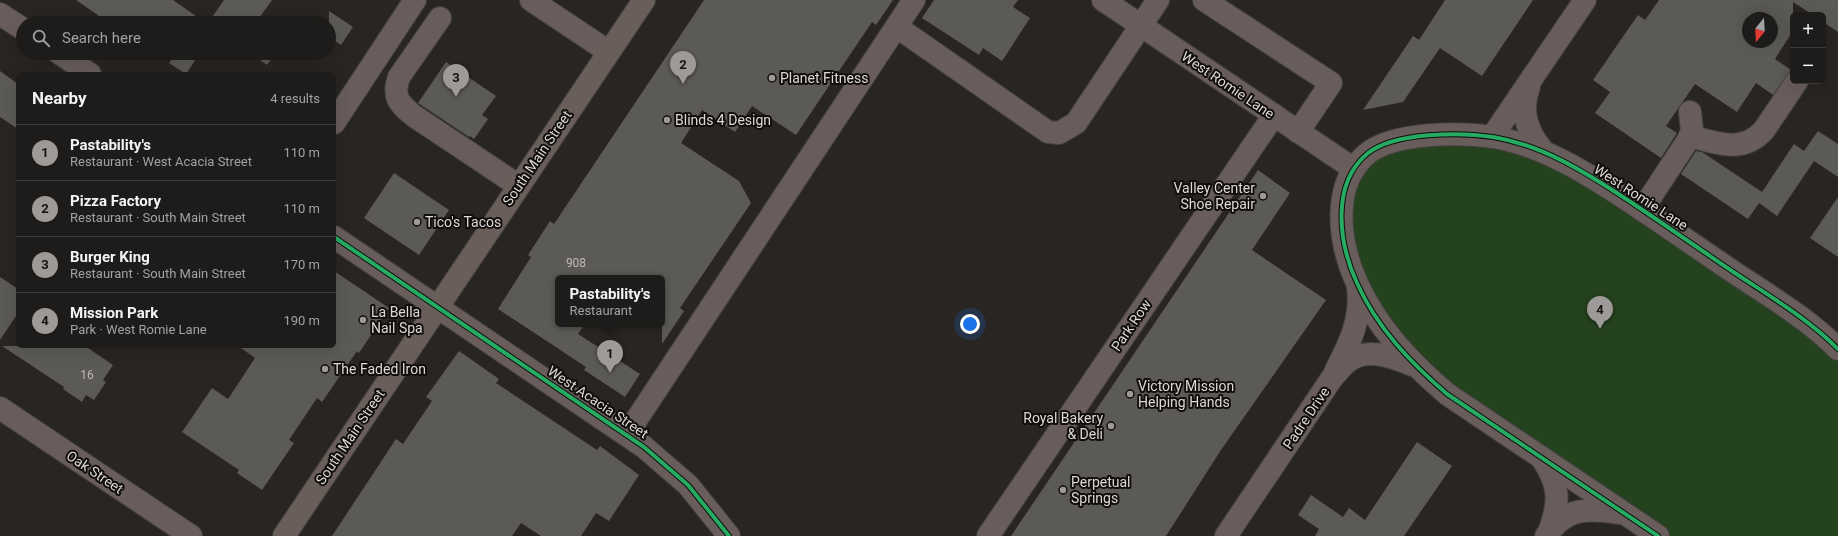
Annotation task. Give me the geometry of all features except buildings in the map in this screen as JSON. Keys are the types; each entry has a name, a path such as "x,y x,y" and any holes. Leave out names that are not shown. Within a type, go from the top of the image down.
{"main road":[{"name":"South Main Street","path":"284,536 644,0"}],"street":[{"path":"336,120 415,0"},
{"path":"531,0 609,52"},
{"path":"626,434 914,0"},
{"name":"West Romie Lane","path":"1103,0 1354,169"},
{"path":"897,27 1048,132 1059,133 1076,123 1158,0"},
{"path":"1204,0 1331,83 1298,132"},
{"path":"1492,137 1585,0"},
{"path":"0,14 16,24"},
{"path":"440,18 399,77 396,86 396,95 398,100 401,106 414,116 519,186"},
{"path":"69,60 87,72"},
{"path":"1537,72 1526,97 1525,118 1533,138 1545,153"},
{"path":"1690,136 1723,144 1748,143 1758,138 1795,84"},
{"path":"1642,210 1690,136 1692,123 1690,112"},
{"name":"Park Row","path":"988,536 1274,115"},
{"name":"West Romie Lane","path":"1658,536 1448,394 1416,366 1374,315 1350,265 1344,244 1342,223 1343,202 1348,181 1354,169 1369,152 1392,142 1415,136 1462,134 1492,137 1518,143 1545,153 1600,182 1642,210 1806,321 1838,349"},
{"name":"West Acacia Street","path":"336,238 644,447 688,485 729,536"},
{"path":"1332,378 1347,348 1356,321 1359,308 1358,284"},
{"name":"Padre Drive","path":"1226,536 1332,378 1347,362 1357,356 1385,354 1416,366"},
{"name":"Oak Street","path":"0,408 191,536"},
{"path":"1542,458 1556,484 1557,508 1548,534"},
{"path":"1548,534 1561,520 1571,513 1581,510 1592,509 1623,513"}],"green space":[{"path":"1415,136 1545,153 1838,349 1838,536 1658,536 1447,394 1357,284 1348,181 1392,142"}],"cycle path":[{"path":"1658,536 1447,394 1408,357 1385,330 1374,315 1357,283 1346,251 1343,233 1343,197 1348,181 1356,166 1368,153 1380,146 1394,141 1411,137 1447,134 1493,137 1529,146 1546,153 1611,189 1785,306 1826,337 1838,349"},
{"path":"336,238 644,447 688,485 729,536"}],"place":[{"name":"Planet Fitness","path":"772,78"},
{"name":"Pizza Factory","path":"683,84"},
{"name":"Burger King","path":"456,97"},
{"name":"Blinds 4 Design","path":"667,120"},
{"name":"Valley Center Shoe Repair","path":"1263,196"},
{"name":"Tico's Tacos","path":"417,222"},
{"name":"La Bella Nail Spa","path":"363,320"},
{"name":"Mission Park","path":"1600,329"},
{"name":"The Faded Iron","path":"325,369"},
{"name":"Pastability's","path":"610,373"},
{"name":"Victory Mission Helping Hands","path":"1130,394"},
{"name":"Royal Bakery & Deli","path":"1111,426"},
{"name":"Perpetual Springs","path":"1063,490"}]}
